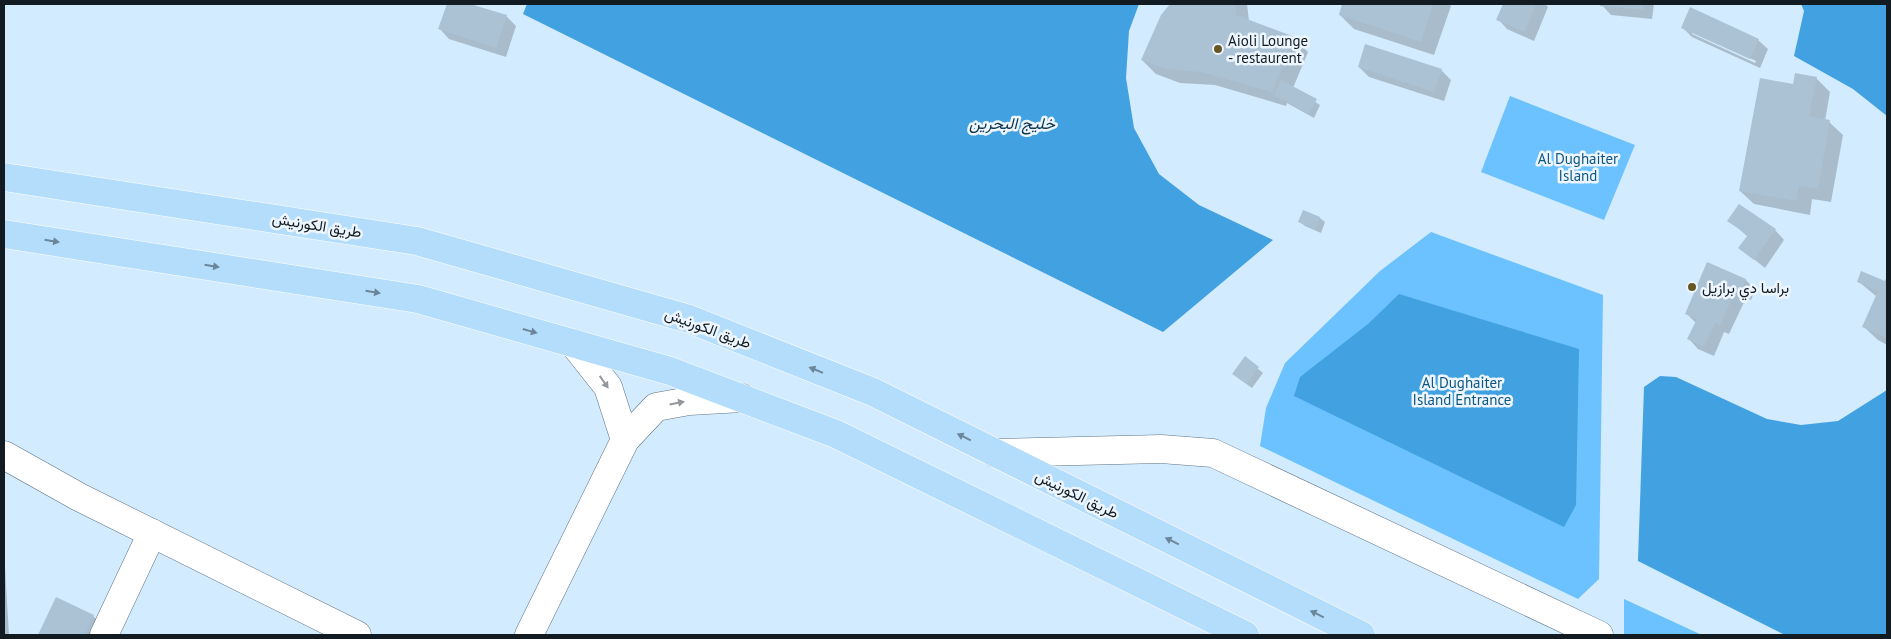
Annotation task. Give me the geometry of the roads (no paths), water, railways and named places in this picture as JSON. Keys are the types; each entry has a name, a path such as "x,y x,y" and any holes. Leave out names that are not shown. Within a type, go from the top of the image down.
{"main road":[{"name":"طريق الكورنيش","path":"4,177 417,240 689,320 873,392 1361,635"},
{"path":"4,234 418,299 670,371 836,434 1245,635"}],"street":[{"path":"574,344 608,387 625,440"},
{"path":"530,635 625,440 656,407 689,401 742,398"},
{"path":"995,453 1161,449 1213,453 1599,635"},
{"path":"4,455 152,533 357,635"},
{"path":"104,635 152,533"}],"water":[{"name":"خليج البحرين","path":"527,4 1139,4 1129,31 1126,78 1134,128 1159,174 1199,205 1273,240 1163,332 523,14"},
{"path":"1801,4 1887,4 1887,116 1853,89 1794,56 1804,11"},
{"path":"1399,294 1579,349 1576,505 1564,527 1294,396 1300,377 1368,324"},
{"path":"1660,376 1676,377 1767,419 1801,425 1838,421 1887,390 1887,635 1785,635 1638,561 1644,387"}],"place":[{"name":"Aioli Lounge - restaurent","path":"1218,49"},
{"name":"براسا دي برازيل","path":"1692,287"}],"park label":[{"name":"Al Dughaiter Island","path":"1578,166"},
{"name":"Al Dughaiter Island Entrance","path":"1462,390"}]}
